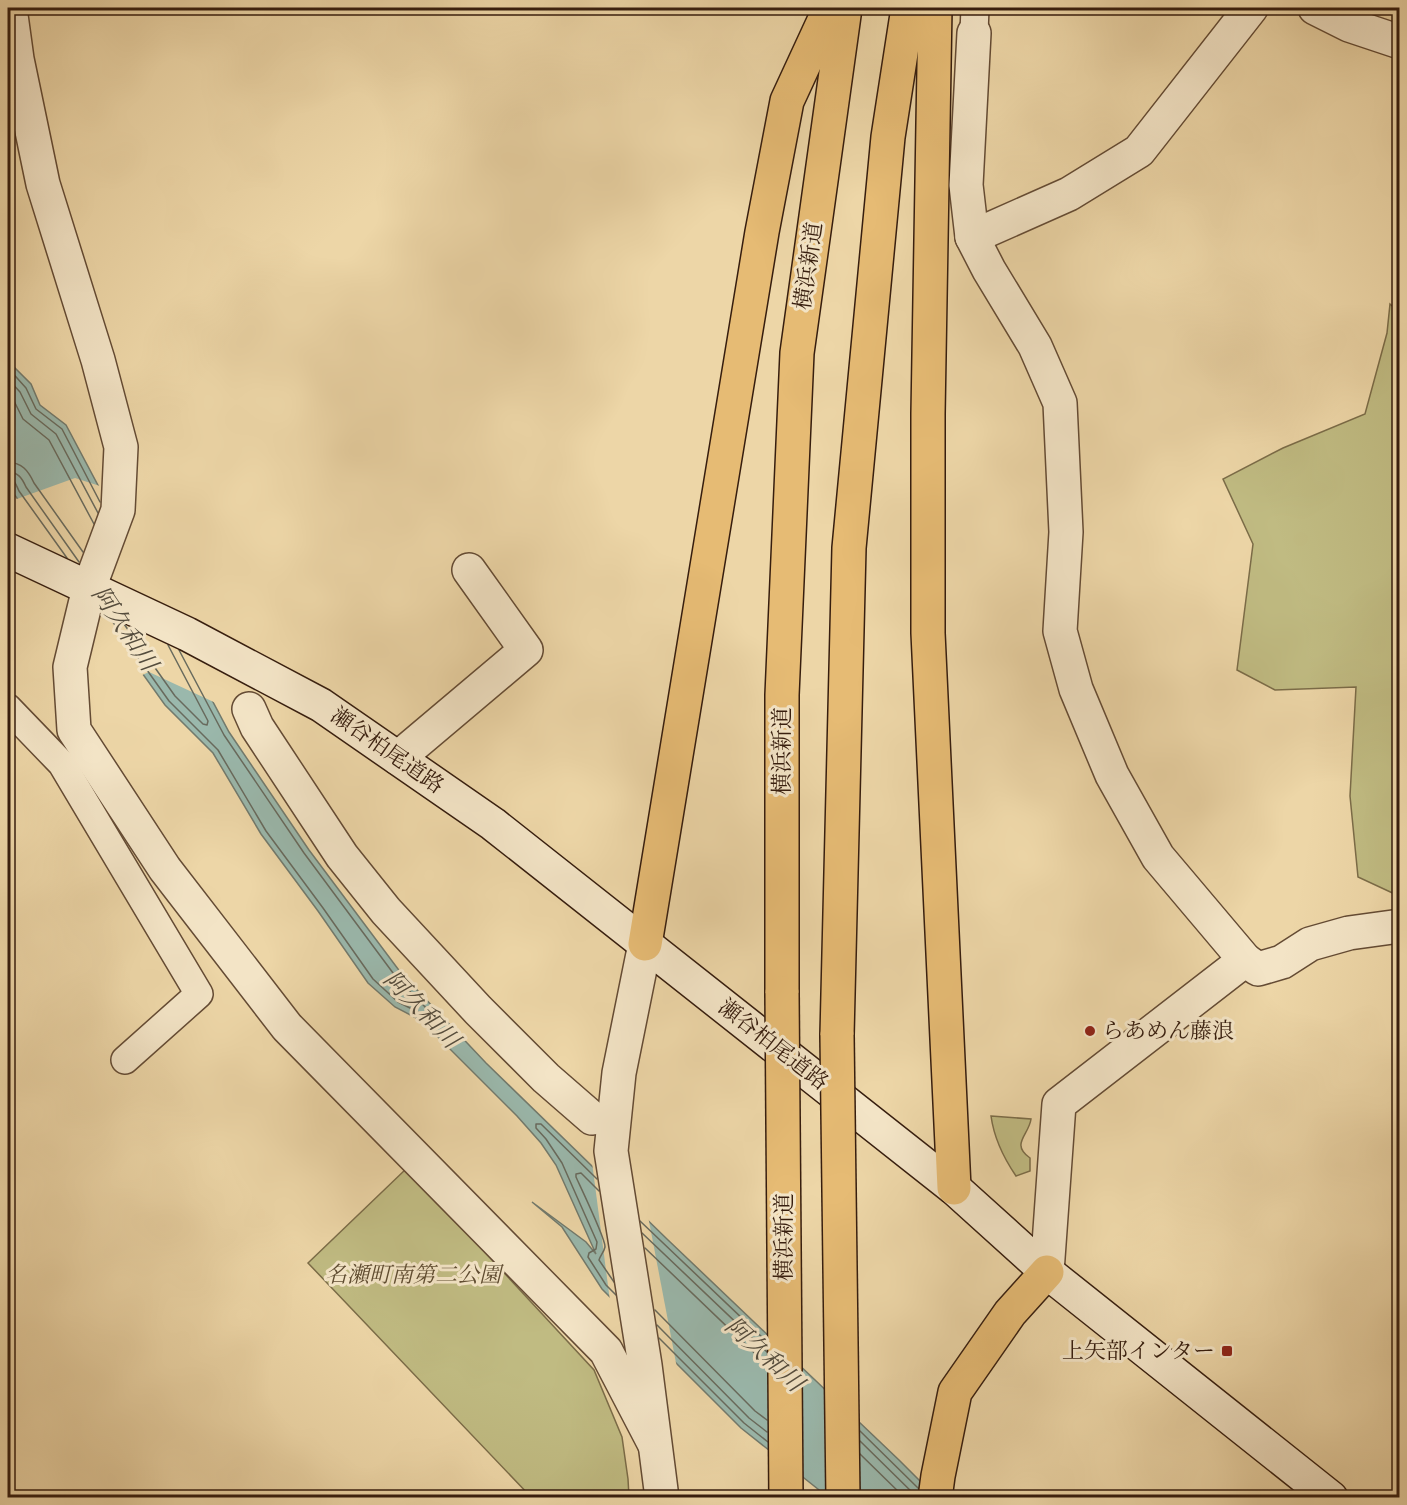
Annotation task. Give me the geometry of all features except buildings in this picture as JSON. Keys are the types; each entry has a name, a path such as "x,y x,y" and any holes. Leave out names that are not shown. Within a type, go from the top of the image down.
{"highway":[{"path":"645,944 762,232 787,101 830,8"},
{"name":"横浜新道","path":"786,1497 782,695 797,353 845,8"},
{"path":"843,1497 837,1035 849,548 888,137 908,8"},
{"path":"935,8 928,425 928,633 954,1188"},
{"path":"936,1486 955,1392 1010,1313 1047,1272"}],"street":[{"path":"10,8 17,59 43,184 98,360 121,447 118,510 89,588 70,668 74,730 165,869 287,1027 606,1351 654,1443"},
{"path":"972,237 1069,194 1139,151 1251,8"},
{"path":"1314,8 1349,25 1400,42"},
{"path":"974,20 966,185 972,237 1035,346 1060,403 1066,532 1060,631 1076,689 1112,774 1158,856 1245,960 1258,969 1282,963 1310,944 1349,933 1400,926"},
{"name":"瀬谷柏尾道路","path":"8,550 187,634 321,705 493,824 954,1188 1047,1272 1330,1497"},
{"path":"398,759 526,650 469,570"},
{"path":"249,709 257,727 342,856 386,911 478,1010 546,1078 592,1118"},
{"path":"645,944 619,1073 611,1151 645,1365 662,1497"},
{"path":"1047,1272 1059,1104 1245,960"}],"lane":[{"path":"8,708 62,764 199,994 125,1060"}],"green space":[{"path":"1390,304 1400,313 1399,896 1358,877 1350,796 1356,687 1275,690 1237,670 1253,544 1223,479 1283,448 1365,414 1387,333"},
{"path":"991,1116 1031,1119 1021,1144 1024,1153 1030,1158 1030,1171 1016,1176 1000,1147"},
{"name":"名瀬町南第二公園","path":"407,1168 594,1370 622,1437 629,1497 531,1497 308,1263"}],"water":[{"name":"阿久和川","path":"8,361 31,384 40,405 66,425 229,732 309,850 401,973 486,1063 936,1497 828,1497 741,1428 602,1289 562,1227 532,1202 586,1242 596,1254 556,1165 541,1143 422,1021 395,1007 368,983 261,834 213,753 165,705 14,494 8,479"}],"pier":[{"path":"75,478 103,487 218,704 149,672 140,676 14,500"},
{"path":"592,1162 648,1216 677,1368 610,1301"}],"place":[{"name":"らあめん藤浪","path":"1090,1031"},
{"name":"上矢部インター","path":"1227,1351"}]}
